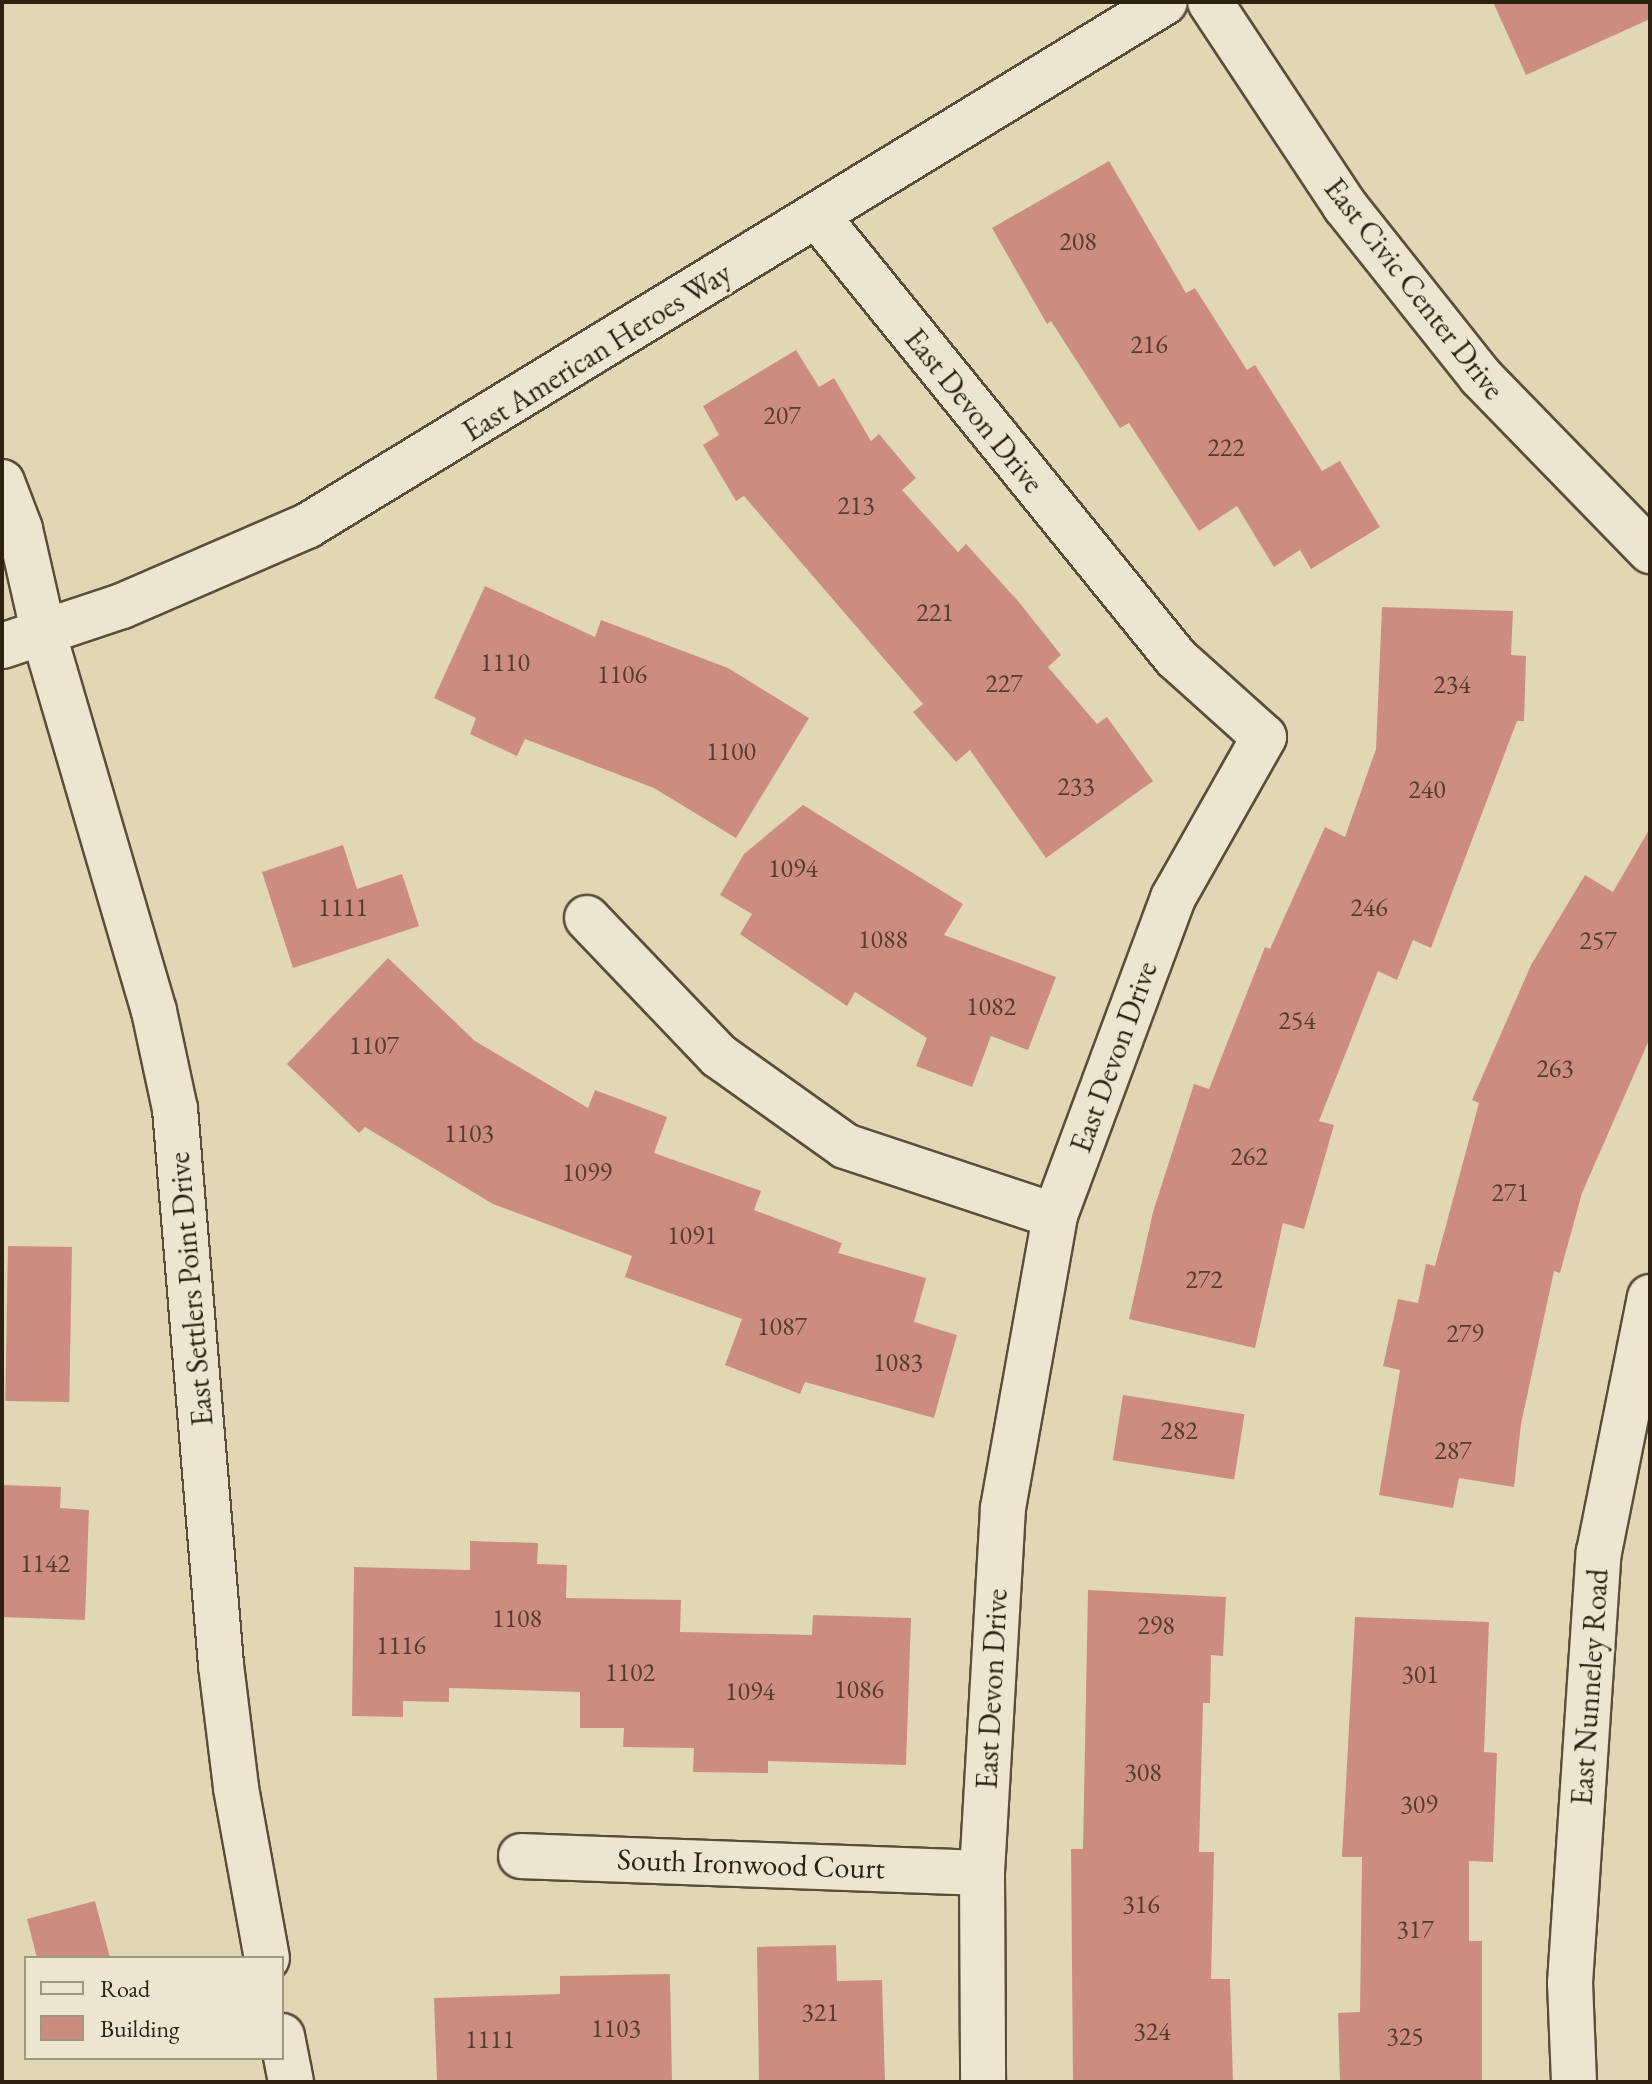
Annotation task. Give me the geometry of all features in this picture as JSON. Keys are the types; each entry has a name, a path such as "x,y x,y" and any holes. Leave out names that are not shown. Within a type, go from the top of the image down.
{"street":[{"name":"East American Heroes Way","path":"2,646 44,635 307,526 818,217 1165,2"},
{"name":"East Civic Center Drive","path":"1210,2 1345,206 1481,377 1650,551"},
{"name":"East Devon Drive","path":"818,217 1176,658 1264,737 1173,898 1055,1216 1003,1508 982,1873 983,2082"},
{"name":"East Settlers Point Drive","path":"2,482 11,527 154,1011 175,1109 221,1665 236,1788 267,1956"},
{"path":"587,918 719,1056 845,1146 1055,1216"},
{"name":"East Nunneley Road","path":"1574,2082 1570,1983 1599,1552 1650,1297"},
{"name":"South Ironwood Court","path":"521,1856 982,1873"},
{"path":"284,2046 291,2082"}],"building":[{"path":"1493,2 1650,2 1650,19 1526,75"},
{"path":"1109,161 1186,293 1195,288 1247,370 1255,365 1322,471 1340,461 1380,527 1311,569 1300,550 1274,567 1237,506 1199,531 1129,423 1120,428 1051,321 1047,324 992,228"},
{"path":"796,350 819,387 834,378 871,441 879,434 916,478 902,490 958,552 966,544 1018,601 1061,655 1048,667 1097,724 1107,717 1153,781 1046,858 970,750 956,762 913,712 923,704 744,496 736,501 703,445 719,435 703,406"},
{"path":"485,586 595,637 601,620 728,668 809,718 736,838 654,788 525,739 517,756 470,734 476,718 434,698"},
{"path":"1382,607 1513,611 1511,655 1526,656 1524,721 1517,721 1431,948 1413,940 1397,980 1378,971 1319,1121 1334,1125 1304,1229 1283,1223 1255,1348 1129,1319 1153,1212 1194,1084 1209,1089 1265,947 1270,949 1325,827 1345,837 1376,749"},
{"path":"803,805 963,904 944,935 1056,977 1028,1050 991,1036 972,1087 916,1066 927,1038 855,992 847,1006 740,934 752,914 720,895 744,854"},
{"path":"1650,828 1650,1038 1582,1193 1560,1273 1554,1271 1521,1424 1514,1487 1459,1478 1453,1508 1379,1495 1400,1370 1383,1366 1398,1299 1418,1303 1426,1264 1435,1266 1479,1103 1472,1100 1531,965 1585,875 1613,892"},
{"path":"343,845 357,889 402,874 419,926 293,968 262,872"},
{"path":"388,958 475,1041 588,1108 595,1090 667,1117 654,1153 761,1191 754,1210 842,1243 838,1253 926,1278 914,1322 957,1335 934,1418 805,1382 800,1394 725,1365 742,1319 625,1277 632,1256 493,1204 365,1127 359,1133 287,1064"},
{"path":"8,1246 72,1247 69,1402 5,1401"},
{"path":"1123,1395 1244,1414 1234,1479 1113,1460"},
{"path":"2,1485 61,1487 60,1508 89,1510 85,1620 2,1617"},
{"path":"470,1541 538,1543 537,1564 567,1565 566,1598 681,1600 680,1632 812,1635 813,1615 911,1618 906,1765 768,1761 768,1773 693,1772 694,1748 623,1747 624,1728 580,1728 580,1692 449,1688 449,1702 403,1701 403,1717 352,1716 354,1567 470,1570"},
{"path":"1088,1590 1226,1597 1223,1656 1211,1655 1210,1703 1203,1703 1199,1852 1214,1852 1211,1979 1230,1979 1233,2082 1073,2082 1071,1849 1083,1849"},
{"path":"1355,1617 1489,1622 1484,1752 1497,1753 1493,1862 1469,1861 1469,1941 1482,1941 1482,2082 1340,2082 1338,2013 1360,2012 1362,1857 1342,1857"},
{"path":"95,1901 109,1956 36,1956 27,1919"},
{"path":"836,1945 837,1981 882,1980 885,2082 759,2082 757,1947"},
{"path":"670,1974 672,2082 437,2082 434,1998 560,1994 560,1976"}]}
